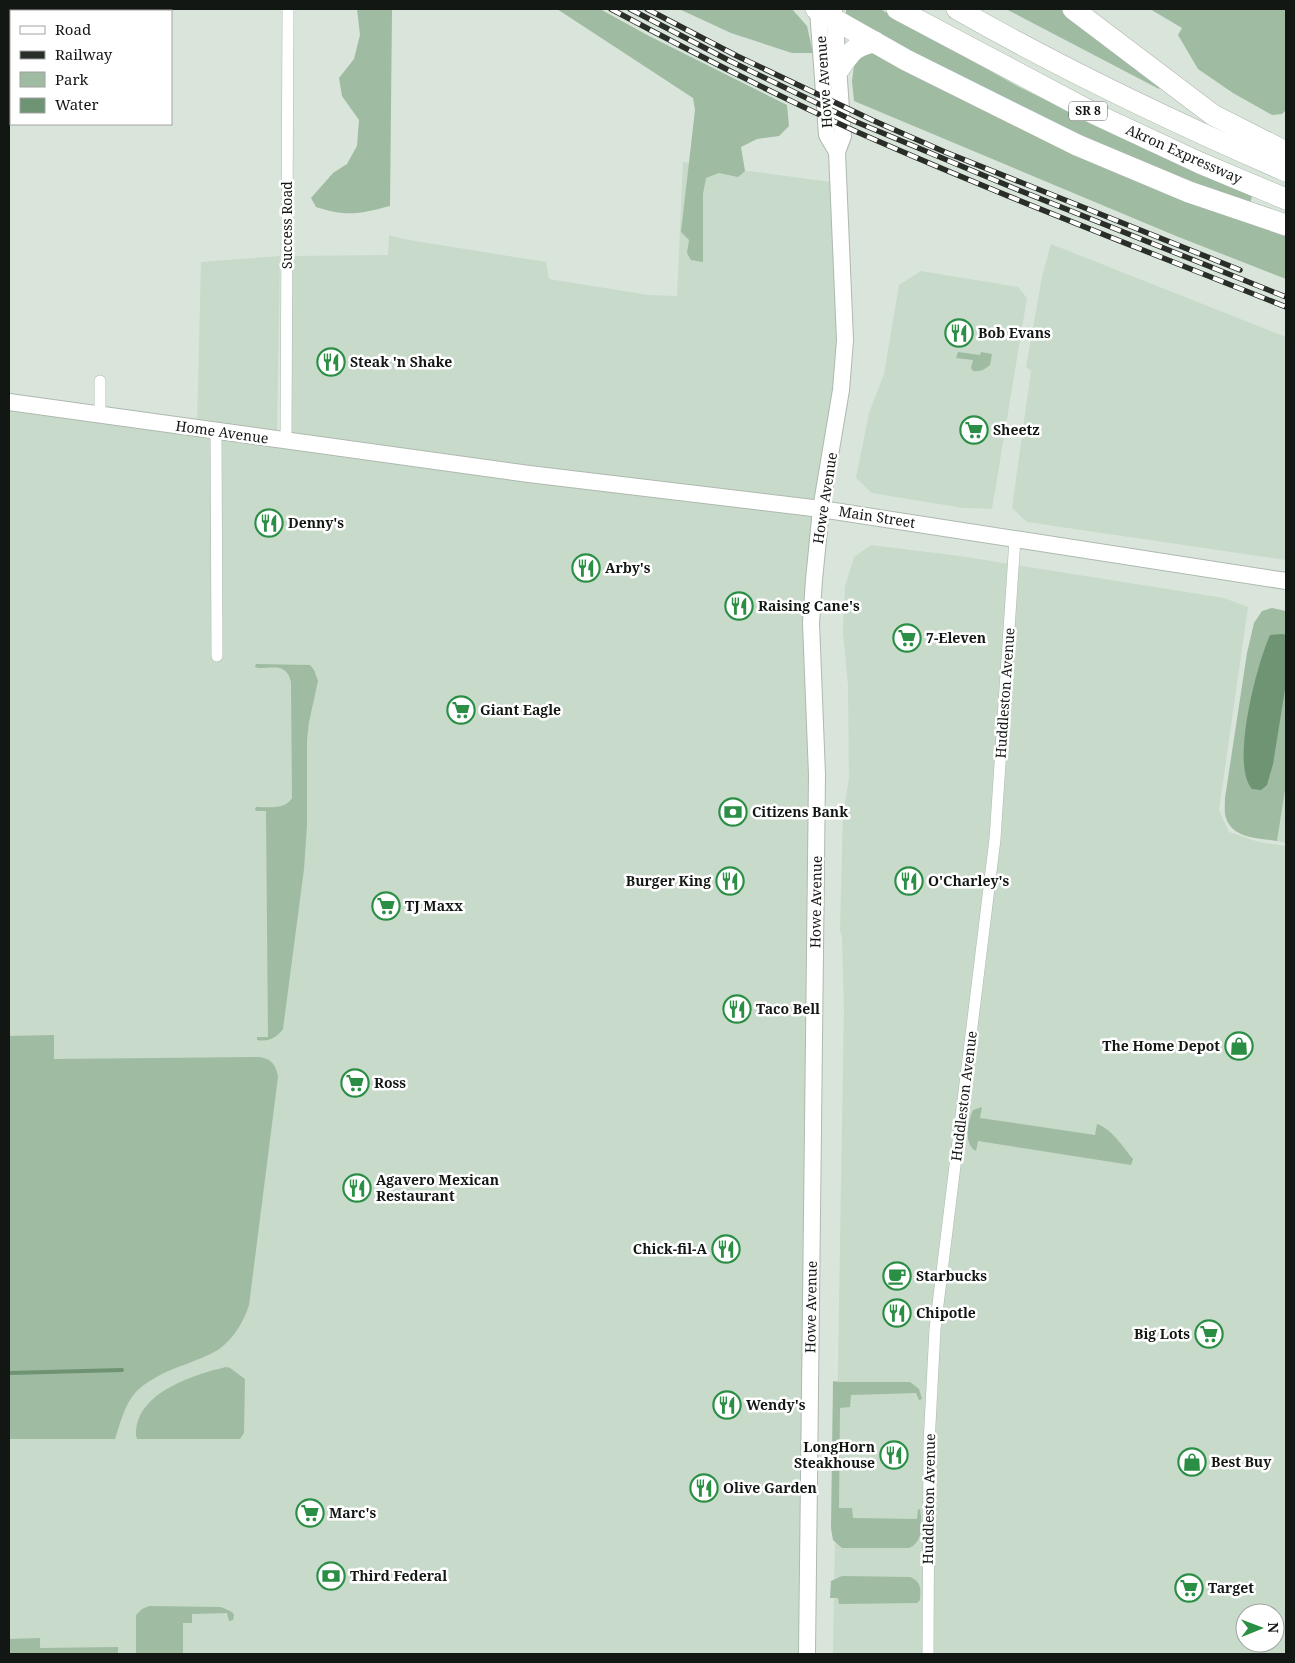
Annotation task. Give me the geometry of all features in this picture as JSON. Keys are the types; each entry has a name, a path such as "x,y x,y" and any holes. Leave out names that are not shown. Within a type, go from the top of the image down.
{"highway":[{"name":"Akron Expressway","path":"897,9 1095,114 1200,163 1286,199"},
{"name":"Akron Expressway","path":"957,9 1103,88 1208,137 1286,170"},
{"path":"1072,9 1213,115 1286,152"},
{"path":"824,11 906,60 1077,145 1188,192 1286,225"},
{"path":"838,70 854,49 863,44 875,42"}],"street":[{"name":"Success Road","path":"286,441 288,9"},
{"name":"Howe Avenue","path":"824,11 838,70 843,136 836,152"},
{"name":"Howe Avenue","path":"807,1654 817,785 811,623 821,509 842,390 845,340 836,152 827,134 824,11"},
{"path":"100,381 100,415"},
{"name":"Home Avenue","path":"9,402 436,462"},
{"path":"216,431 217,656"},
{"name":"Main Street","path":"436,462 821,509 1286,580"},
{"name":"Huddleston Avenue","path":"928,1654 929,1444 934,1344 995,841 1016,539"}],"shaded area":[{"path":"683,162 838,183 845,318 814,580 807,1654 9,1654 9,402 285,441 287,256 388,255 389,235 403,239 546,262 549,279 648,295 677,296"},
{"path":"1051,244 1286,337 1286,560 1027,522 1012,508 1031,371 1026,367 1042,277"},
{"path":"280,256 277,435 197,423 201,262"},
{"path":"921,271 1018,287 1027,298 992,509 963,508 872,493 856,478 869,413 884,374 899,285"},
{"path":"871,545 960,556 1224,598 1248,607 1219,810 1229,832 1259,842 1286,846 1286,1654 833,1654 844,1010 842,936 840,931 843,814 849,779 848,685 843,632 845,587 854,557"},
{"path":"1286,784 1286,843 1277,841"}],"green space":[{"path":"357,9 392,9 390,206 370,211 345,213 316,207 311,198 333,173 347,164 357,146 359,120 342,96 339,78 354,59 360,35"},
{"path":"557,9 600,9 649,36 787,105 789,126 779,136 757,139 741,147 745,171 738,177 719,173 706,178 703,194 703,262 691,260 687,253 689,240 681,232 695,110 693,98"},
{"path":"679,9 792,9 807,26 813,53 792,53 731,33"},
{"path":"846,9 880,9 1019,87 1128,140 1252,196 1250,204 1138,161 988,92 891,43 846,15"},
{"path":"1006,9 1063,9 1161,83 1159,89"},
{"path":"1150,9 1286,9 1286,110 1282,114 1272,115 1233,93 1198,69 1178,35 1182,28"},
{"path":"866,52 888,56 1286,230 1286,279 1176,236 854,101 852,81 855,58"},
{"path":"958,352 980,355 981,352 992,354 990,365 982,370 973,371 971,368 973,360 956,358"},
{"path":"1272,608 1286,611 1286,784 1277,841 1240,834 1229,825 1225,813 1225,798 1247,653 1254,623 1262,611"},
{"path":"256,664 310,665 318,681 307,740 307,826 304,869 283,1029 272,1039 265,1040 257,1040 257,1037 268,1037 266,811 256,811 255,809 256,807 281,806 292,798 291,682 283,669 274,667 258,668 255,667"},
{"path":"54,1035 54,1059 259,1057 273,1063 278,1077 249,1305 241,1324 232,1337 216,1351 160,1375 137,1390 125,1409 115,1439 10,1439 9,1532 9,1036"},
{"path":"982,1107 980,1118 1095,1135 1097,1124 1108,1130 1121,1144 1133,1159 1131,1165 978,1141 976,1151 969,1143 968,1126 973,1110"},
{"path":"226,1367 245,1379 244,1433 240,1439 137,1439 137,1426 142,1412 161,1393 187,1379"},
{"path":"833,1381 910,1382 919,1389 922,1399 919,1400 916,1393 851,1395 850,1407 840,1408 839,1508 852,1508 853,1518 917,1519 918,1510 920,1509 920,1536 914,1545 909,1548 842,1548 833,1540 831,1528"},
{"path":"842,1576 910,1577 918,1583 920,1600 917,1603 839,1604 838,1598 830,1598 831,1581"},
{"path":"149,1606 221,1607 232,1612 234,1615 233,1620 229,1621 227,1613 192,1614 192,1623 183,1623 183,1654 136,1654 136,1615 142,1609"},
{"path":"40,1638 40,1648 118,1647 118,1654 9,1654 9,1639"}],"water":[{"path":"1270,635 1286,635 1286,683 1273,764 1267,785 1261,790 1252,789 1246,776 1244,758 1248,714 1259,668"}],"waterway":[{"path":"9,1373 122,1370"}],"railway":[{"path":"611,9 732,72 855,131 1016,199 1286,307"},
{"path":"630,9 730,61 854,121 1016,189 1286,297"},
{"path":"647,9 737,56 872,120 945,152 1240,270"}],"place":[{"name":"Bob Evans","path":"959,333"},
{"name":"Steak 'n Shake","path":"331,362"},
{"name":"Sheetz","path":"974,430"},
{"name":"Denny's","path":"269,523"},
{"name":"Arby's","path":"586,568"},
{"name":"Raising Cane's","path":"739,606"},
{"name":"7-Eleven","path":"907,638"},
{"name":"Giant Eagle","path":"461,710"},
{"name":"Citizens Bank","path":"733,812"},
{"name":"Burger King","path":"730,881"},
{"name":"O'Charley's","path":"909,881"},
{"name":"TJ Maxx","path":"386,906"},
{"name":"Taco Bell","path":"737,1009"},
{"name":"The Home Depot","path":"1239,1046"},
{"name":"Ross","path":"355,1083"},
{"name":"Agavero Mexican Restaurant","path":"357,1188"},
{"name":"Chick-fil-A","path":"726,1249"},
{"name":"Starbucks","path":"897,1276"},
{"name":"Chipotle","path":"897,1313"},
{"name":"Big Lots","path":"1209,1334"},
{"name":"Wendy's","path":"727,1405"},
{"name":"LongHorn Steakhouse","path":"894,1455"},
{"name":"Best Buy","path":"1192,1462"},
{"name":"Olive Garden","path":"704,1488"},
{"name":"Marc's","path":"310,1513"},
{"name":"Third Federal","path":"331,1576"},
{"name":"Target","path":"1189,1588"}]}
